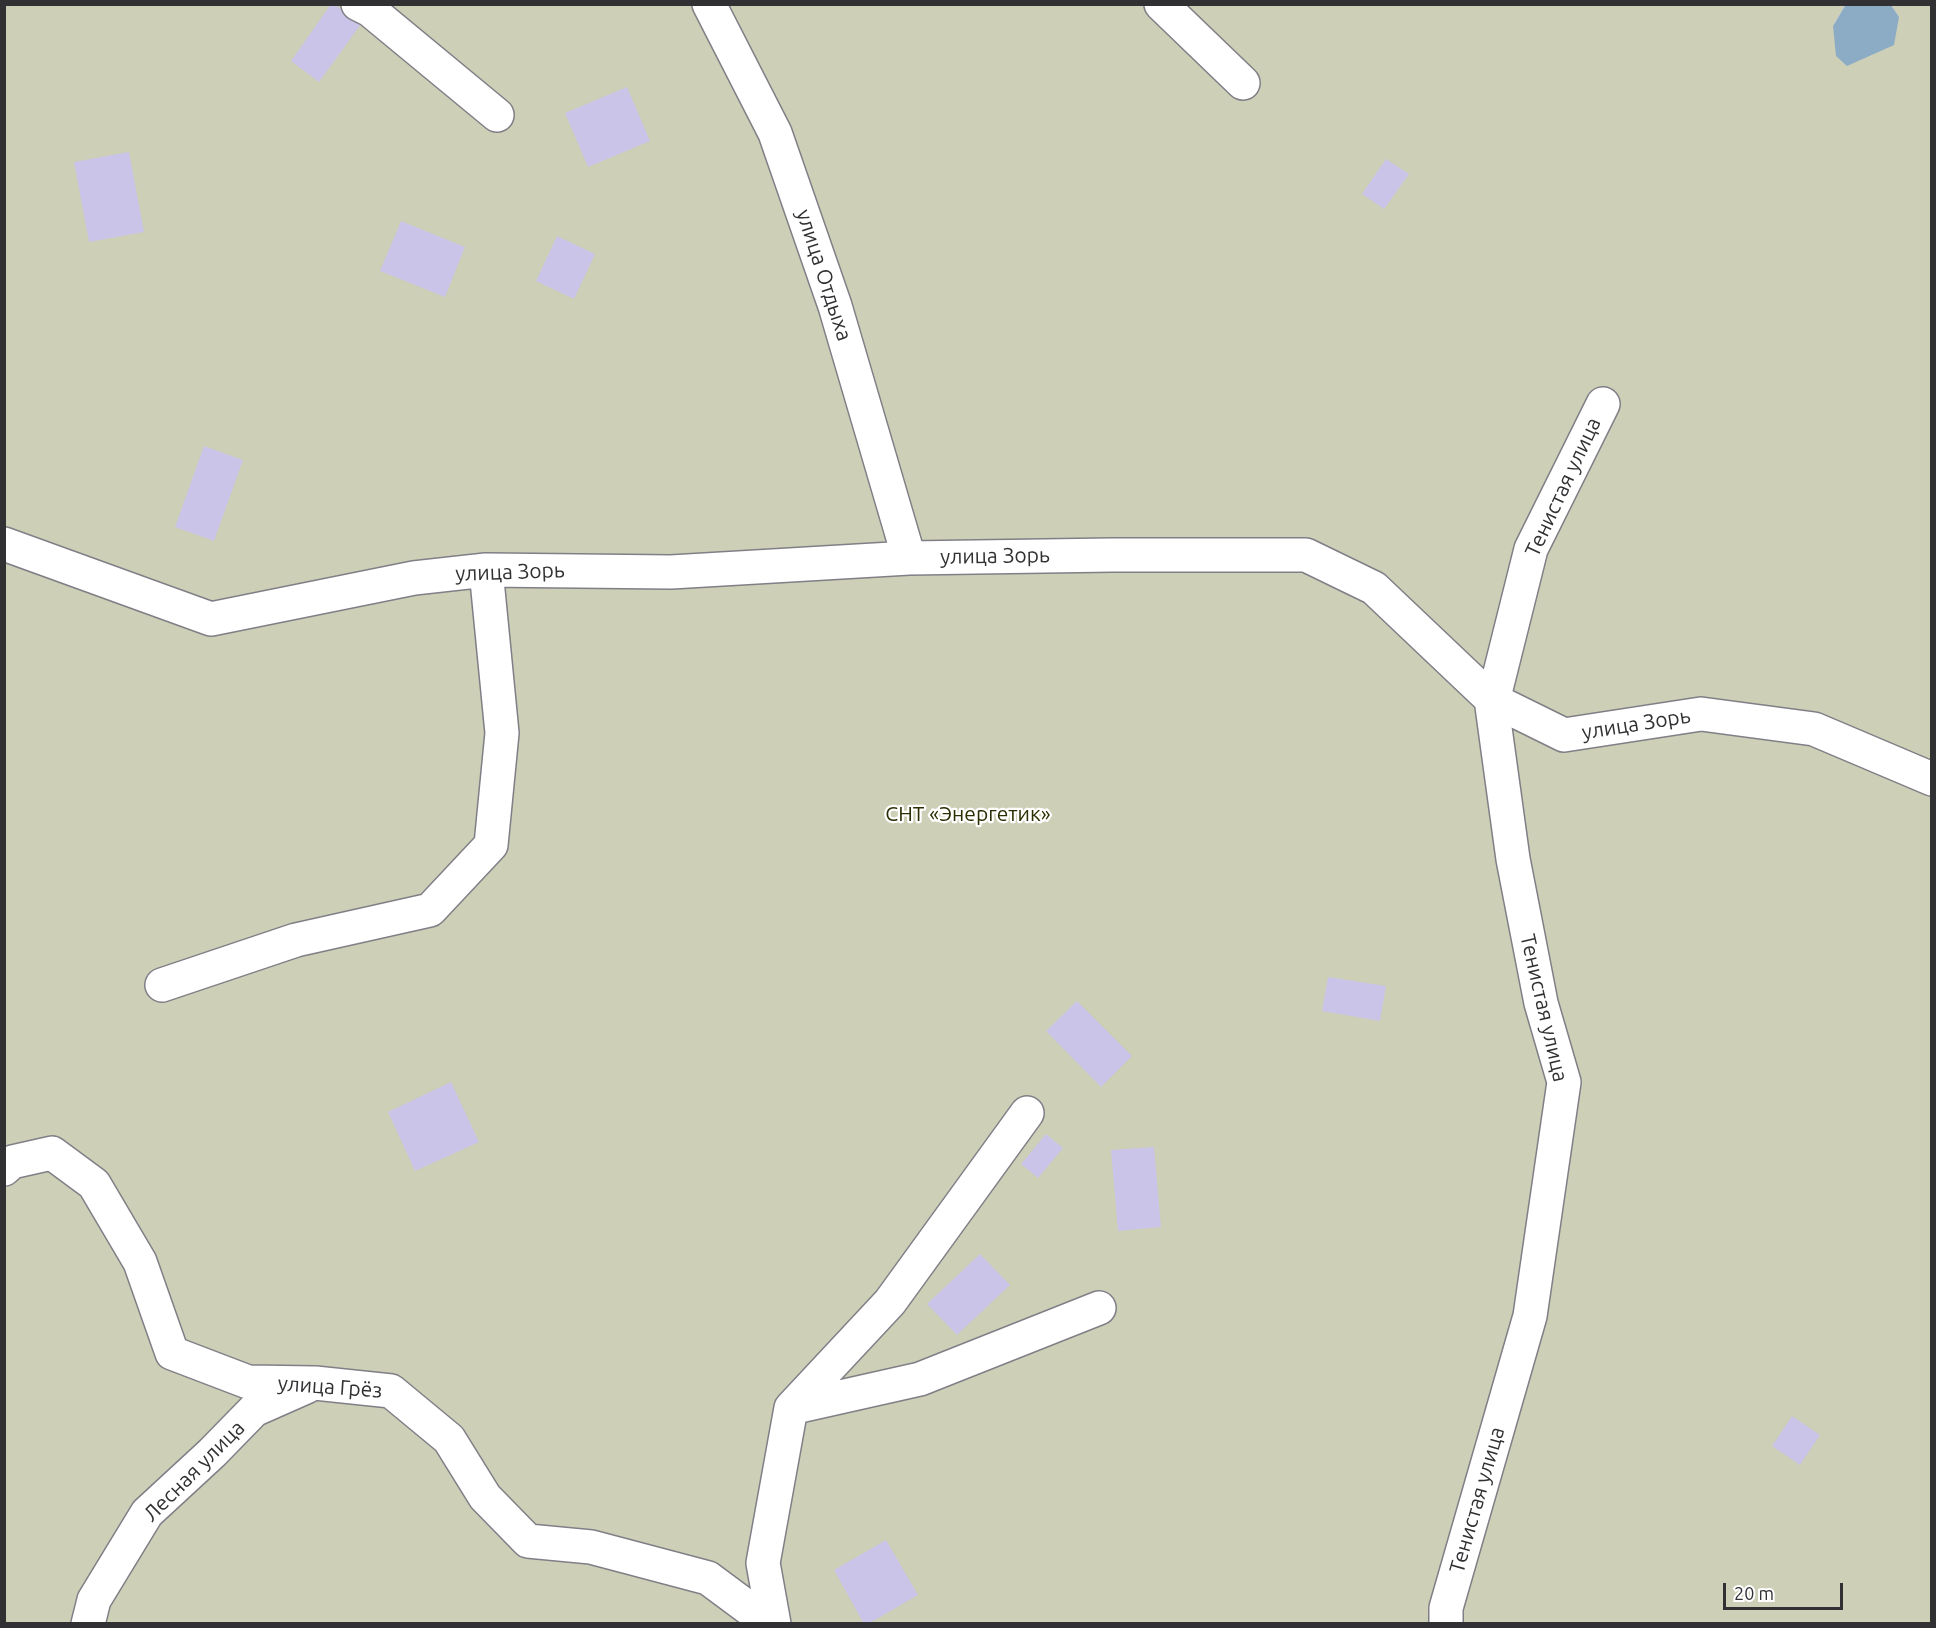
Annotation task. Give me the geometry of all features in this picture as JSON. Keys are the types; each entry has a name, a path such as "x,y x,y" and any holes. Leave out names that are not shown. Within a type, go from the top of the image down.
{"street":[{"path":"358,4 369,10 498,115"},
{"name":"улица Отдыха","path":"709,4 776,133 835,306 909,558"},
{"path":"1161,4 1243,83"},
{"name":"Тенистая улица","path":"1446,1623 1446,1608 1530,1316 1564,1082 1541,1003 1515,870 1491,699 1496,689 1531,549 1603,404"},
{"name":"улица Зорь","path":"4,544 211,619 414,578 486,570 672,572 909,558 1306,555 1374,588 1491,699 1564,735 1701,714 1814,729 1932,779"},
{"path":"162,985 296,940 430,910 491,845 502,733 486,570"},
{"path":"772,1623 763,1563 791,1408 890,1302 1028,1113"},
{"name":"улица Грёз","path":"4,1169 12,1162 52,1153 94,1184 140,1262 172,1353 248,1383 315,1383 391,1391 449,1439 485,1497 528,1541 591,1547 708,1578 772,1623"},
{"path":"791,1408 920,1379 1099,1308"},
{"name":"Лесная улица","path":"88,1623 94,1600 147,1514 254,1410 315,1383"}],"green space":[{"name":"СНТ «Энергетик»","path":"1846,4 1833,26 1899,18 1891,5 1931,5 1931,1623 5,1624 5,5"}],"water":[{"path":"1846,4 1891,5 1899,17 1894,45 1847,66 1836,56 1833,26"}],"building":[{"path":"331,4 361,24 319,82 291,61"},
{"path":"627,87 650,141 588,167 565,113"},
{"path":"129,152 144,232 89,242 74,162"},
{"path":"1386,159 1409,174 1384,209 1362,194"},
{"path":"401,221 465,247 445,297 380,271"},
{"path":"557,236 595,254 574,299 536,281"},
{"path":"204,446 243,460 214,541 175,527"},
{"path":"1328,977 1386,986 1380,1021 1322,1011"},
{"path":"1077,1001 1132,1056 1101,1087 1046,1031"},
{"path":"451,1082 479,1142 415,1171 388,1112"},
{"path":"1046,1134 1063,1148 1038,1178 1021,1164"},
{"path":"1154,1147 1161,1227 1118,1231 1111,1150"},
{"path":"980,1254 1010,1285 957,1335 927,1304"},
{"path":"1792,1416 1820,1435 1800,1465 1772,1446"},
{"path":"886,1540 918,1595 868,1624 864,1624 834,1570"}]}
